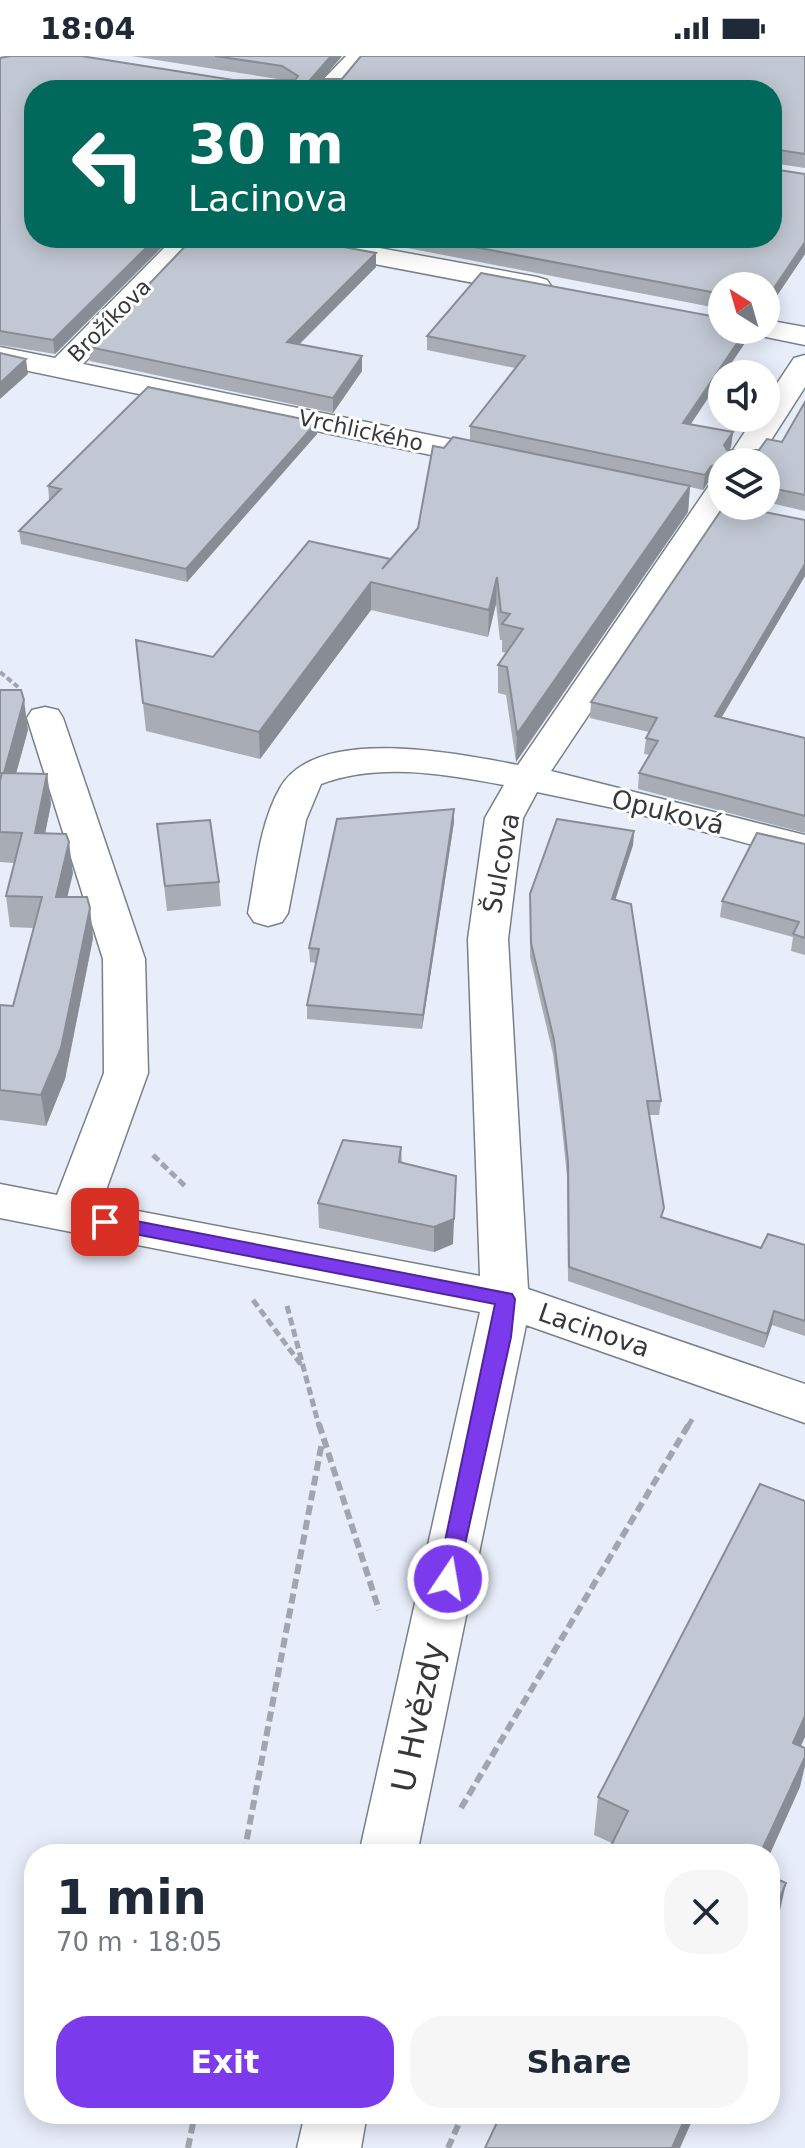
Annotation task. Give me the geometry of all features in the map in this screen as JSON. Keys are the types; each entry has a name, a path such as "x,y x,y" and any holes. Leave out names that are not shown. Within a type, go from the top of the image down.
{"street":[{"path":"336,80 360,56"},
{"name":"Brožíkova","path":"62,368 180,248"},
{"path":"334,248 570,292"},
{"path":"780,332 805,336"},
{"name":"Vrchlického","path":"0,356 527,465"},
{"path":"750,448 805,364"},
{"name":"Šulcova","path":"505,1299 488,939 504,818 518,792 708,519"},
{"path":"45,718 124,959 126,1073 81,1188 75,1216"},
{"path":"320,740 381,758"},
{"path":"268,913 294,791 311,773 349,762 381,758"},
{"name":"Opuková","path":"381,758 531,777 805,847"},
{"name":"Lacinova","path":"0,1201 505,1299 805,1404"},
{"name":"U Hvězdy","path":"390,1844 501,1337 505,1299"},
{"path":"329,2148 334,2124"}],"path":[{"path":"112,1115 192,1193"},
{"path":"283,1290 323,1439 380,1613"},
{"path":"247,1293 304,1369"},
{"path":"458,1813 699,1407"},
{"path":"246,1844 323,1439"},
{"path":"188,2148 193,2124"},
{"path":"448,2148 459,2124"}],"building":[{"path":"81,56 233,80 24,80 24,248 146,248 53,340 0,331 0,58"},
{"path":"215,56 331,56 311,79 342,79 361,56 805,56 805,154 782,151 782,80 295,80 298,76 282,66"},
{"path":"782,171 805,174 805,242 780,279 780,272 708,272 708,291 480,248 782,248"},
{"path":"183,248 349,248 376,253 287,342 362,356 333,398 89,347"},
{"path":"481,273 708,315 708,344 737,344 726,360 708,360 708,386 683,423 708,428 708,432 733,432 724,445 726,448 708,448 708,470 705,475 470,426 525,356 427,336"},
{"path":"0,353 26,359 0,383"},
{"path":"148,387 317,422 186,569 19,531 61,489 48,486"},
{"path":"805,402 805,495 780,490 780,448 760,448 767,439 782,442"},
{"path":"453,437 690,486 517,734 507,667 498,665 523,629 502,624 510,614 501,612 497,577 489,610 371,582 259,732 143,703 136,640 213,657 309,541 390,559 382,569 418,528 433,446 444,448"},
{"path":"780,515 805,520 805,564 715,716 805,738 805,816 639,773 658,741 646,738 657,718 591,702 714,520 780,520"},
{"path":"0,690 21,690 24,700 4,773 47,774 35,833 66,834 69,842 56,897 87,897 90,908 61,1048 41,1095 0,1090 0,1005 13,1006 42,897 6,896 22,833 0,832"},
{"path":"454,809 423,1015 307,1005 319,949 309,948 337,819"},
{"path":"557,819 634,831 612,899 631,904 661,1101 647,1101 664,1208 661,1217 761,1248 768,1234 805,1245 805,1321 774,1311 767,1334 569,1267 568,1162 562,1104 554,1040 531,943 530,894"},
{"path":"210,820 219,882 165,886 157,824"},
{"path":"757,833 805,844 805,938 793,934 799,922 722,901"},
{"path":"343,1140 401,1147 399,1162 456,1176 454,1219 434,1227 318,1203"},
{"path":"760,1484 805,1501 805,1716 793,1743 805,1748 805,1757 765,1844 612,1844 628,1811 598,1797"},
{"path":"780,1880 786,1883 780,1897"},
{"path":"496,2124 683,2124 672,2148 485,2148"}],"route":[{"path":"105,1222 505,1299 501,1337 448,1579"}]}
